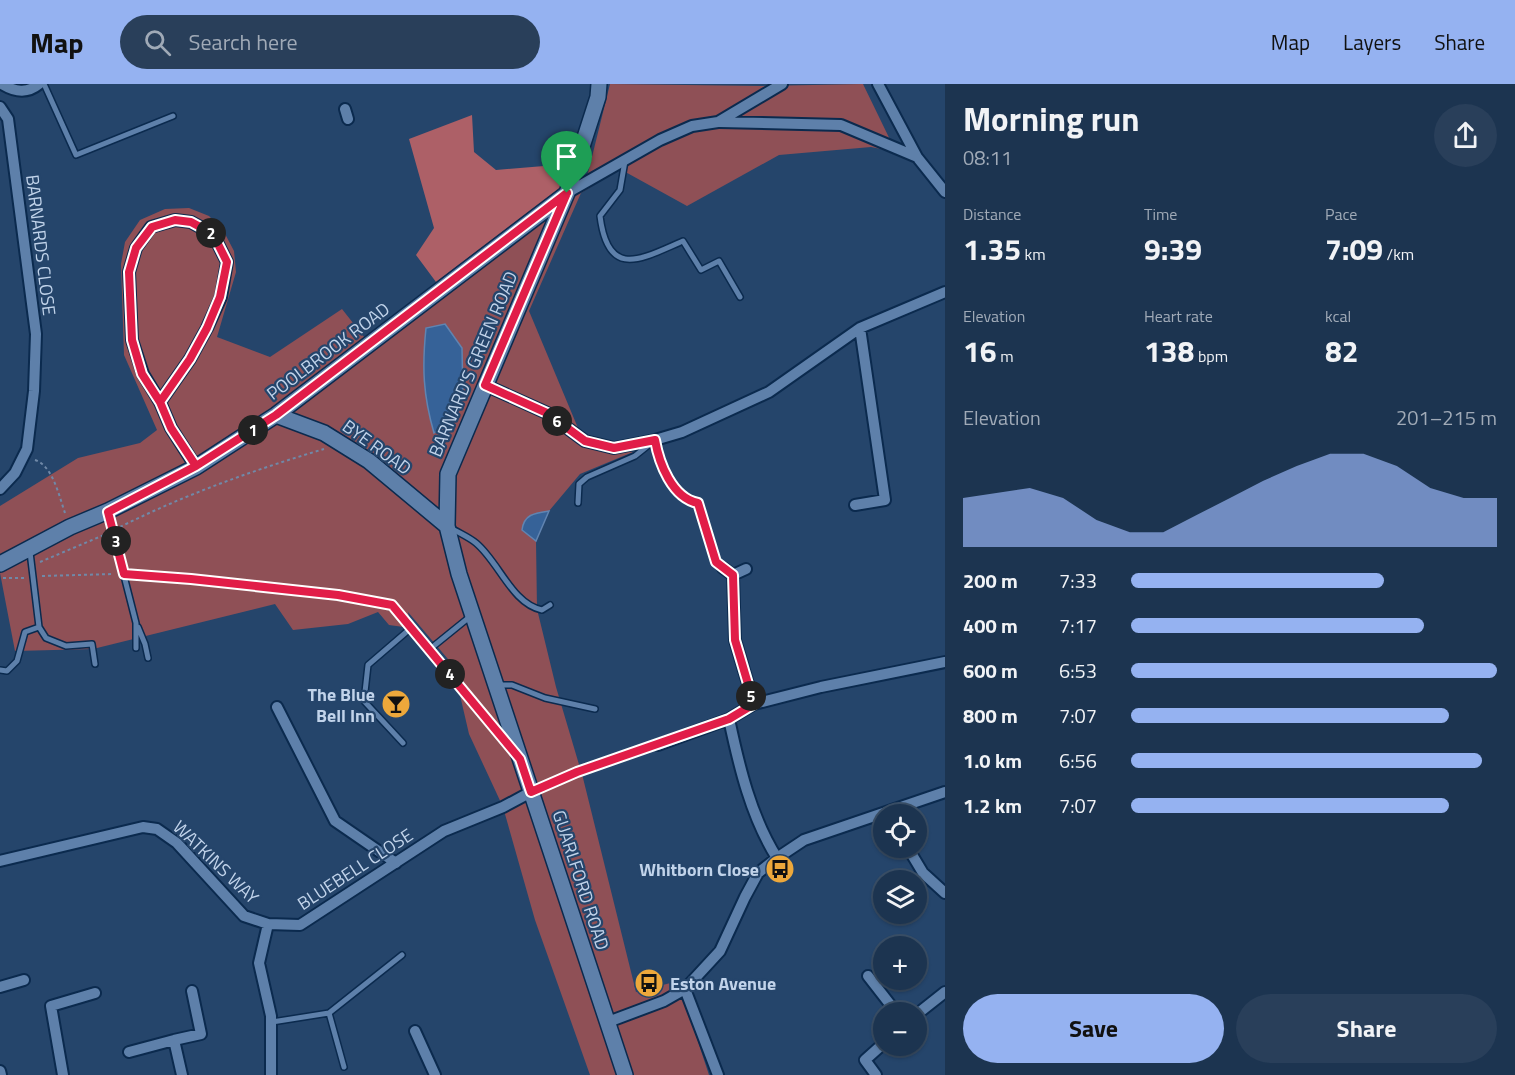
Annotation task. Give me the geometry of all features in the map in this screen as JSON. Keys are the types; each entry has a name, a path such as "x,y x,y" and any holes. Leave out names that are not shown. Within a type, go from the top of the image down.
{"main road":[{"name":"BARNARD'S GREEN ROAD","path":"447,526 448,474 567,193 598,97 599,84"},
{"name":"POOLBROOK ROAD","path":"0,564 196,466 276,415 567,193"},
{"name":"BYE ROAD","path":"276,415 324,433 369,461 447,526"},
{"name":"GUARLFORD ROAD","path":"447,526 459,574 625,1075"}],"street":[{"path":"2,84 20,91 31,90 39,84"},
{"path":"718,122 782,84"},
{"path":"878,84 917,157 945,192"},
{"name":"BARNARDS CLOSE","path":"0,107 8,119 36,334 34,391 27,449 15,473 0,489"},
{"path":"567,193 660,140 692,126 718,122 841,125 917,157"},
{"path":"160,402 190,359 207,328 220,297 227,262 213,234 191,222 175,220 152,227 136,248 129,272 132,340 142,374 160,402 171,428 196,466"},
{"path":"485,385 547,413 585,441 614,448 655,440 682,432 769,392 860,328 945,292"},
{"path":"855,505 885,500 860,328"},
{"path":"723,568 733,575"},
{"path":"733,575 746,569"},
{"path":"733,575 735,640 754,704"},
{"path":"658,745 729,719 754,704 821,687 945,662"},
{"path":"277,707 335,821 396,863"},
{"path":"729,719 758,823 777,858"},
{"name":"BLUEBELL CLOSE","path":"268,924 300,925 444,831 503,807 531,792"},
{"path":"913,804 945,792"},
{"path":"608,1022 664,1000 685,989 720,951 758,873 777,858 804,840 873,818"},
{"name":"WATKINS WAY","path":"0,861 143,827 157,829 177,843 244,916 268,924"},
{"path":"914,858 923,873 945,893"},
{"path":"268,924 260,963 272,1022 271,1075"},
{"path":"868,976 888,1002"},
{"path":"0,987 24,980"},
{"path":"685,989 718,1075"},
{"path":"129,1052 201,1034 192,991"},
{"path":"927,1006 945,992"},
{"path":"63,1075 51,1005 95,993"},
{"path":"415,1031 435,1075"},
{"path":"174,1040 182,1075"},
{"path":"873,1053 865,1060 876,1075"}],"lane":[{"path":"44,84 76,154 173,116"},
{"path":"625,159 620,190 600,216 604,243 612,252 625,259 637,260 683,241 701,270 719,261 740,297"},
{"path":"655,440 657,454 676,488"},
{"path":"578,503 579,484 587,477 635,456 655,440"},
{"path":"108,512 136,623 148,658"},
{"path":"447,526 476,542 519,598 531,608 542,610 550,605"},
{"path":"30,550 39,627 46,638 66,646 92,644 95,664"},
{"path":"430,649 473,614"},
{"path":"136,623 136,648"},
{"path":"0,670 8,671 17,661 25,632 39,627"},
{"path":"403,743 364,701 368,665 411,627 520,759"},
{"path":"496,685 512,685 545,698 595,709"},
{"path":"272,1022 329,1013 402,955"},
{"path":"329,1013 344,1067"}],"path":[{"path":"32,566 167,503 274,464 341,443"},
{"path":"24,456 39,461 53,479 70,527"},
{"path":"676,488 682,497 698,503 716,562 723,568"},
{"path":"0,578 124,574 338,595 392,605 411,627"},
{"path":"531,792 577,772 658,745"}],"shaded area":[{"path":"610,84 762,86 863,84 896,152 871,147 779,155 687,206 620,169 581,193 529,311 578,428 590,437 633,452 580,474 549,511 536,541 537,609 556,687 583,778 636,992 678,981 709,1075 590,1075 535,920 503,807 469,734 453,665 408,612 411,628 389,625 378,612 348,624 293,630 275,604 93,649 15,651 0,573 0,506 78,458 140,443 157,430 124,355 121,264 125,242 140,220 165,209 189,208 209,216 223,230 234,251 236,272 217,337 270,357 342,309 372,347 566,202 588,173"},
{"path":"472,115 474,152 496,170 568,164 560,188 436,282 416,255 434,228 409,139"}],"water":[{"path":"445,324 462,348 463,397 451,424 434,433 424,381 426,328"},
{"path":"549,511 536,541 522,530 528,517"}],"place":[{"name":"The Blue Bell Inn","path":"396,704"},
{"name":"Whitborn Close","path":"780,869"},
{"name":"Eston Avenue","path":"649,983"}],"route":[{"path":"567,193 276,415 196,466 171,428 160,402 142,374 132,340 129,272 136,248 152,227 175,220 191,222 213,234 227,262 220,297 207,328 190,359 160,402 171,428 196,466 108,512 124,574 338,595 392,605 520,759 531,792 577,772 729,719 754,704 735,640 733,575 716,562 698,503 682,497 668,477 657,454 655,440 614,448 585,441 547,413 485,385 567,193"}]}
